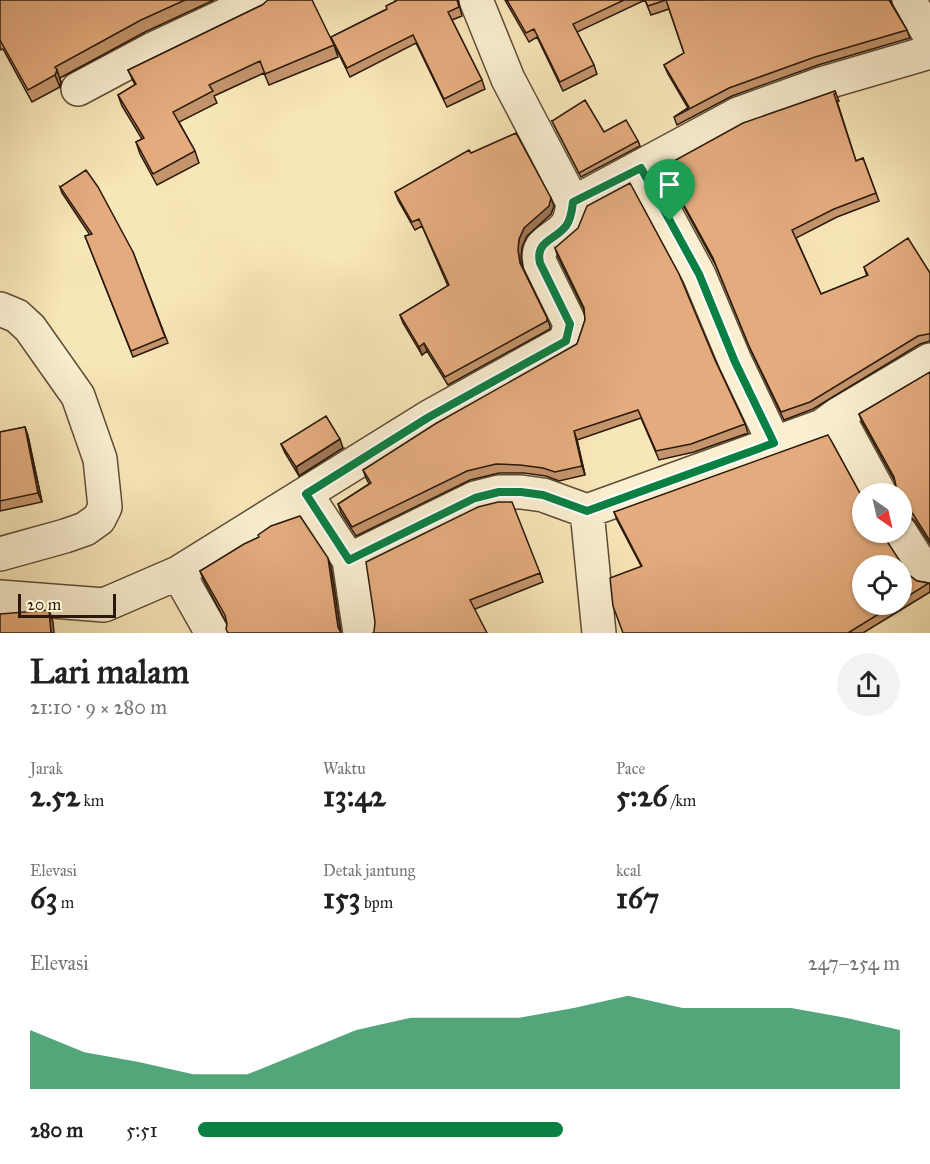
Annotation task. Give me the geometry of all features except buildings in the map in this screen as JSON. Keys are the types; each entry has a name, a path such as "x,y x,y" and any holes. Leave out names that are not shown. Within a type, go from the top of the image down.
{"street":[{"path":"78,89 153,48 258,0"},
{"path":"0,597 104,605 178,573 429,417 566,341 570,324 540,263 538,254 542,246 568,224 573,202 508,79 476,0"},
{"path":"909,0 930,36"},
{"path":"573,202 641,168 738,114 824,83 930,52"},
{"path":"641,168 699,274 735,362 774,443"},
{"path":"0,309 16,316 30,328 78,396 100,459 105,507 99,519 85,529 0,554"},
{"path":"349,560 475,498 499,492 543,495 587,511 822,426 930,360"},
{"path":"837,415 874,483"},
{"path":"306,494 349,560 360,633"},
{"path":"587,511 599,633"},
{"path":"907,543 923,568 930,573"},
{"path":"178,573 212,633"}],"route":[{"path":"641,168 670,221 699,274 735,362 774,443 587,511 543,495 521,492 499,492 475,498 349,560 306,494 429,417 566,341 570,324 540,263 538,254 542,246 568,224 573,202 641,168"}]}
